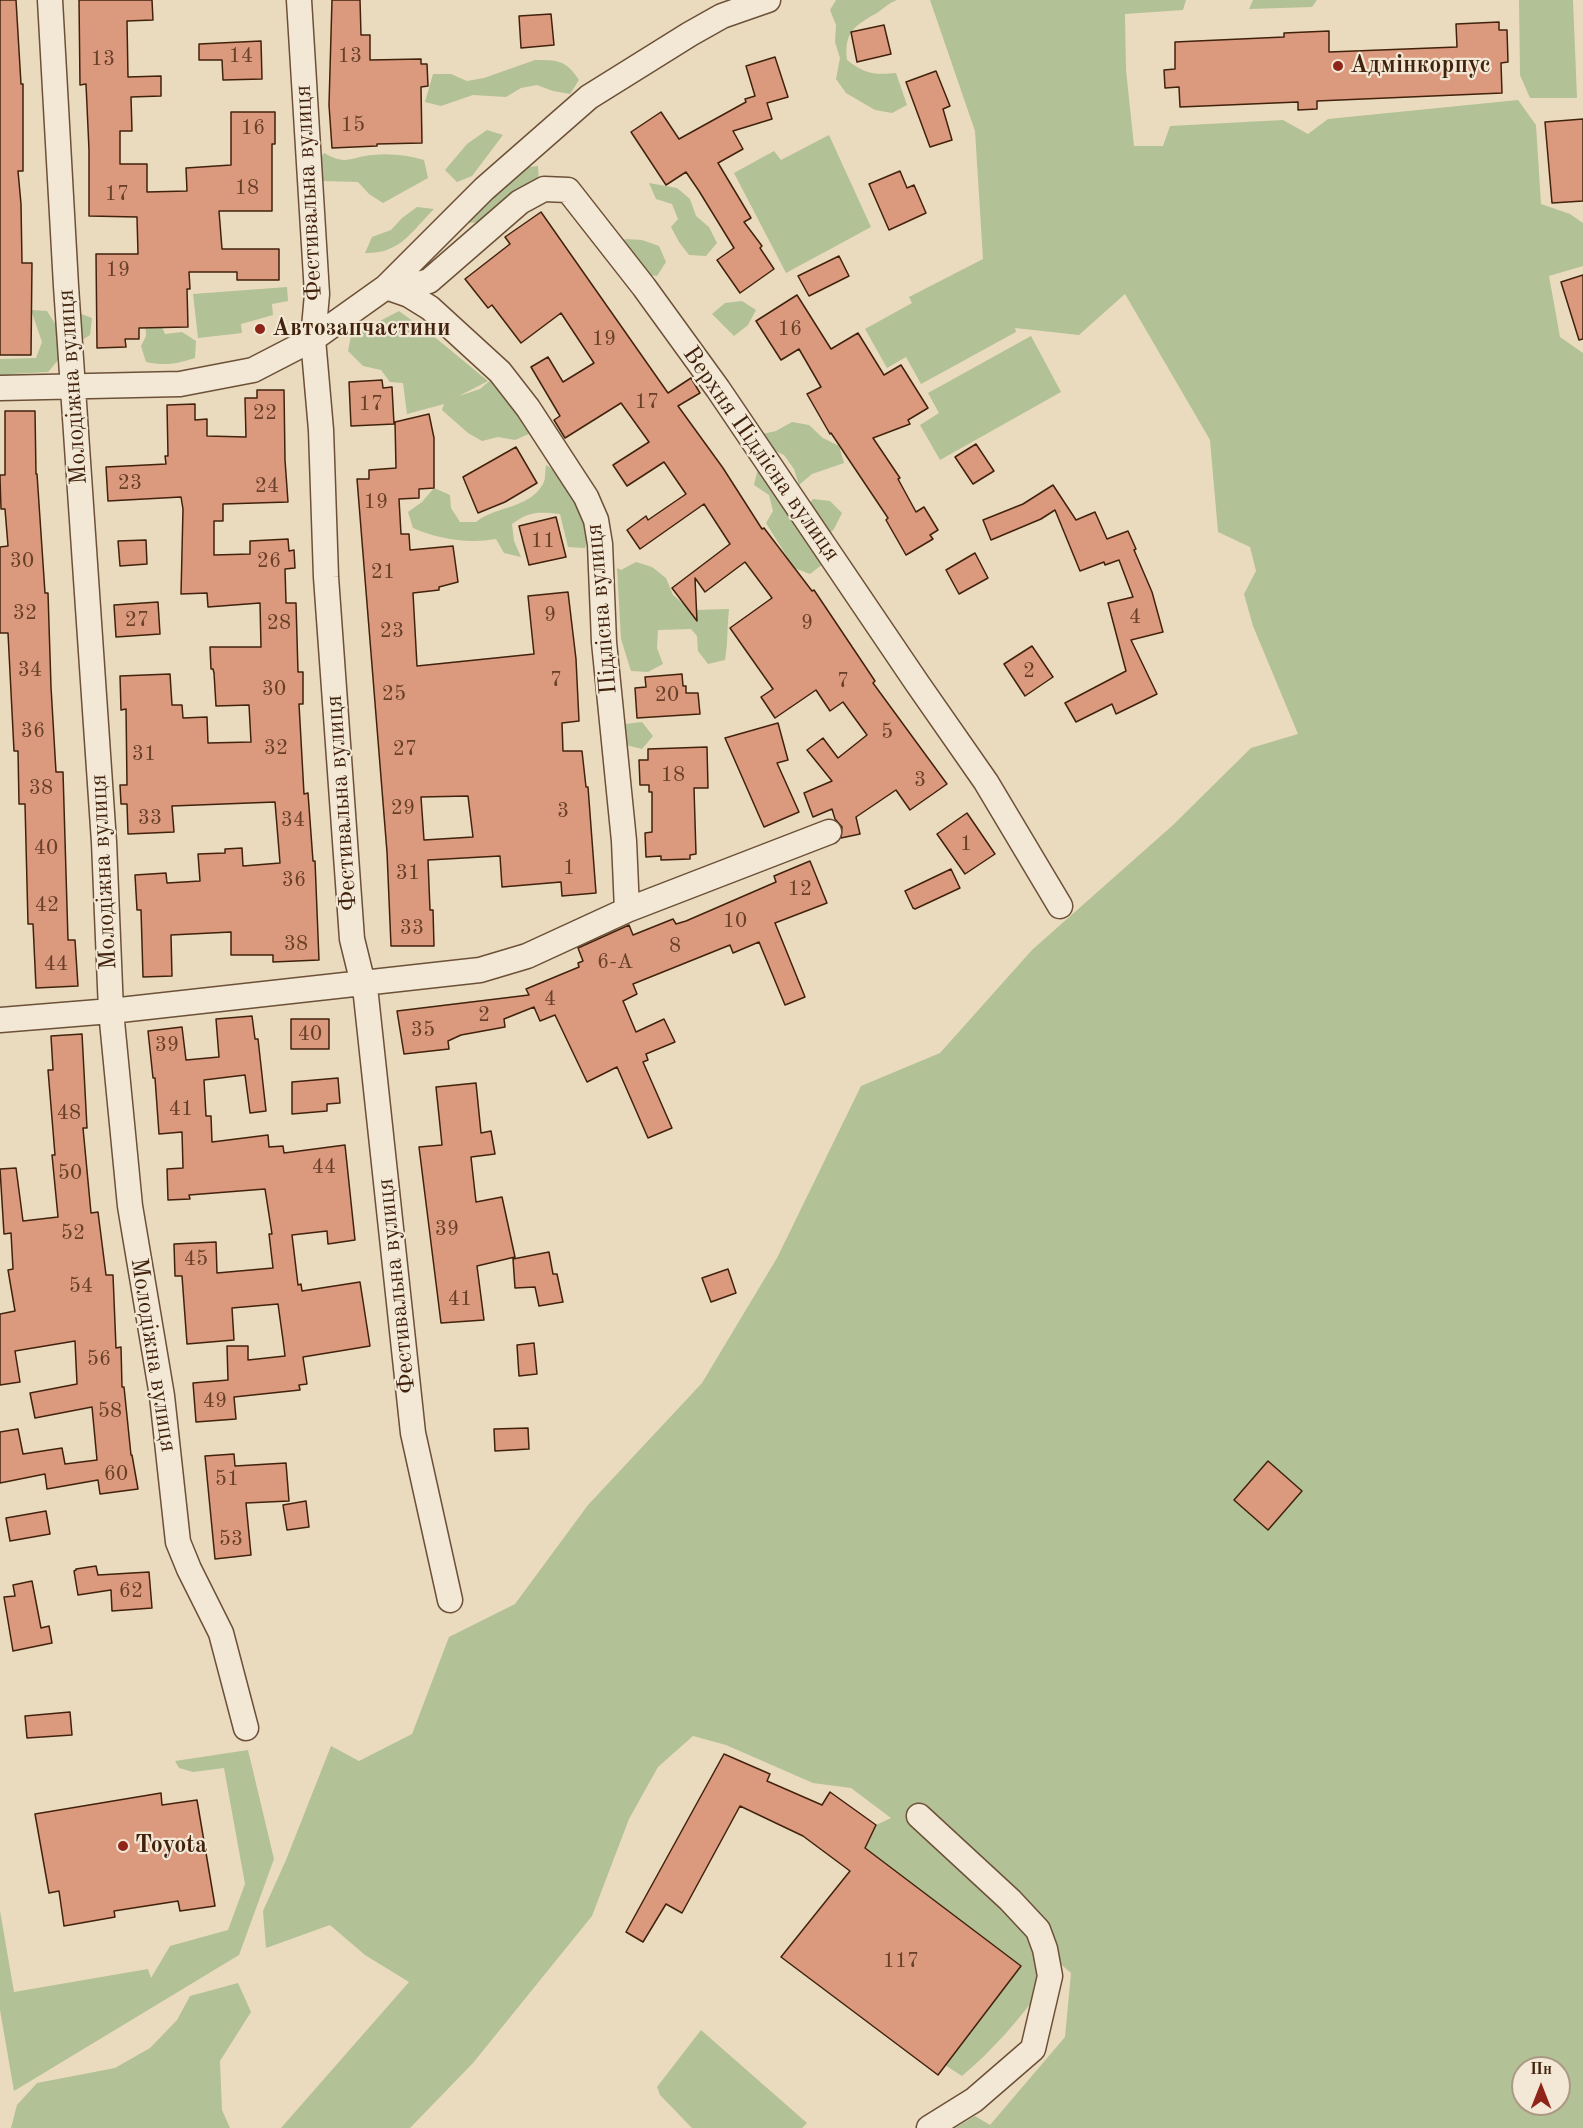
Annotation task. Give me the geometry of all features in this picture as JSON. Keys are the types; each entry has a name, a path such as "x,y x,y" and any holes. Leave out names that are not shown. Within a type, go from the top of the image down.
{"street":[{"name":"Молодіжна вулиця","path":"50,0 104,842 111,1011 129,1206 162,1396 178,1542 221,1633 246,1728"},
{"name":"Фестивальна вулиця","path":"299,0 317,294 313,339 321,430 327,589 351,927 367,1008 413,1433 450,1600"},
{"path":"0,388 180,384 253,370 313,339 386,287 484,189 589,97 723,16 768,0"},
{"name":"Верхня Підлісна вулиця","path":"386,287 429,281 520,202 544,189 568,190 644,287 718,389 916,683 986,782 1060,906"},
{"name":"Підлісна вулиця","path":"386,287 409,295 430,308 500,372 528,408 586,497 597,520 604,642 624,841 627,910"},
{"path":"0,1020 111,1011 480,970 527,956 627,910 829,832"},
{"path":"920,1816 1038,1929 1045,1949 1050,1976 1033,2049 974,2100 929,2128"}],"green space":[{"path":"836,0 897,0 857,26 849,36 846,50 847,60 859,68 882,74 896,73 907,105 892,113 875,110 846,93 836,79 840,58 835,42 836,25 830,10"},
{"path":"930,0 1186,0 1183,10 1125,14 1126,70 1134,146 1163,146 1170,126 1283,120 1308,134 1328,119 1518,100 1536,125 1541,204 1570,214 1583,223 1583,266 1549,276 1560,337 1583,353 1583,2128 955,2128 975,2116 990,2125 1065,2037 1071,1973 1031,1939 1042,1988 1005,2035 962,2076 945,2065 1021,1966 865,1848 876,1825 891,1818 851,1788 813,1783 726,1745 693,1736 658,1767 629,1819 592,1916 473,2063 410,2128 281,2128 409,1982 365,1955 330,1925 266,1948 263,1911 286,1860 331,1746 359,1761 412,1734 449,1637 515,1604 588,1505 702,1383 777,1258 861,1086 940,1053 1032,950 1173,825 1251,748 1298,734 1253,626 1244,594 1256,571 1250,547 1218,532 1210,440 1125,294 1079,335 1015,328 1016,332 921,384 906,357 887,368 865,329 912,303 909,297 983,259 975,131"},
{"path":"1253,0 1317,0 1312,7 1249,9"},
{"path":"1519,0 1573,0 1577,98 1530,98 1520,75"},
{"path":"535,60 561,62 570,68 579,80 570,94 537,85 521,88 506,97 473,95 441,106 425,102 433,74 451,74 467,81 484,78"},
{"path":"487,130 503,135 472,176 457,182 445,170 467,144"},
{"path":"829,135 871,227 786,273 734,173 774,151 781,160"},
{"path":"324,153 343,160 386,154 418,158 424,160 428,178 383,203 369,194 358,182 322,181 314,166"},
{"path":"538,166 539,183 484,222 467,223 480,199 521,168"},
{"path":"649,183 677,188 690,199 696,216 709,227 717,243 706,256 689,255 671,227 678,219 672,204 656,199"},
{"path":"417,207 434,209 396,246 387,250 365,253 372,237 391,230"},
{"path":"625,239 642,240 659,246 666,262 657,276 640,274 620,247"},
{"path":"287,287 288,301 272,304 273,315 241,324 242,333 198,338 193,294"},
{"path":"742,301 756,310 748,325 734,336 712,314 725,303"},
{"path":"31,310 47,311 56,325 59,359 48,372 13,374 0,378 0,359 36,358 42,342"},
{"path":"73,311 92,318 90,335 76,344"},
{"path":"399,311 488,381 459,396 480,389 493,378 512,407 526,417 531,433 515,440 498,437 482,441 468,433 442,410 444,404 407,414 403,383 390,382 381,370 363,366 348,351 351,336"},
{"path":"158,318 165,334 182,332 196,341 195,358 170,364 146,362 141,346 146,336 145,320"},
{"path":"1031,336 1061,392 940,460 920,425 939,413 928,393"},
{"path":"792,422 809,425 823,438 839,446 844,463 812,474 799,485 794,469 784,455 769,448 758,435 776,431"},
{"path":"546,465 560,474 590,515 590,532 585,548 568,547 560,514 534,513 512,524 514,541 521,557 504,553 496,539 453,540 413,528 408,512 422,502 434,488 450,495 451,508 460,522 476,522 521,503 537,492 544,482"},
{"path":"758,468 803,512 813,499 830,501 842,513 834,529 822,541 823,564 810,574 794,568 766,523 773,511 769,495 754,485"},
{"path":"636,562 652,567 666,578 673,595 686,606 695,610 729,609 725,660 708,664 698,651 697,636 691,629 658,630 657,648 663,664 648,672 631,671 621,639 617,568 621,570"},
{"path":"642,722 653,736 642,749 626,745 618,730 625,724"},
{"path":"248,1750 274,1859 239,1955 14,2091 0,2010 0,1911 14,1992 148,1969 151,1978 170,1946 228,1930 245,1884 224,1768 193,1772 179,1768 175,1761"},
{"path":"238,1983 251,2012 220,2061 222,2110 230,2128 11,2128 17,2105 37,2083 115,2068 150,2048 177,2020 190,1996"},
{"path":"701,2030 807,2123 802,2128 692,2128 660,2095 657,2087"}],"building":[{"path":"0,0 16,0 21,84 23,84 23,171 18,171 22,263 32,263 31,355 0,355"},
{"path":"79,0 152,0 153,20 127,21 128,77 161,76 161,96 131,97 132,131 120,131 120,164 147,164 147,192 187,191 186,168 231,165 231,112 275,112 275,144 272,144 272,211 219,211 222,249 279,249 279,280 237,280 237,272 189,272 188,327 139,328 139,339 125,339 126,347 97,348 96,254 138,254 137,217 89,216 86,84 80,85"},
{"path":"332,0 360,0 361,35 370,35 370,60 421,59 421,64 427,64 428,86 421,87 422,143 332,148 329,105"},
{"path":"551,14 554,45 521,48 519,16"},
{"name":"Адмінкорпус","path":"1499,22 1499,30 1507,30 1508,62 1501,63 1502,93 1317,101 1317,109 1298,110 1298,102 1180,107 1179,87 1165,88 1164,70 1175,69 1175,42 1284,37 1284,33 1329,31 1329,52 1457,47 1456,24"},
{"path":"884,25 891,54 857,62 851,32"},
{"path":"261,41 262,79 223,80 222,60 199,60 199,44"},
{"path":"775,57 788,97 767,103 772,119 733,131 743,149 718,163 751,218 744,222 762,246 760,248 774,269 740,293 717,260 734,248 699,191 686,172 666,185 631,132 661,112 679,139 746,102 745,99 755,96 746,66"},
{"path":"936,71 950,106 943,109 952,140 930,147 906,82"},
{"path":"1583,119 1583,201 1552,203 1545,122"},
{"path":"900,171 907,188 914,185 926,213 889,230 869,184"},
{"path":"541,212 668,393 691,378 700,393 678,406 723,468 762,529 764,528 812,591 814,590 875,681 873,683 947,784 910,810 896,790 856,817 860,834 841,838 842,827 835,819 832,809 813,817 804,793 832,781 807,750 823,738 838,758 867,735 843,702 830,711 816,690 775,718 761,697 773,689 730,628 772,598 745,562 705,592 695,578 697,621 672,588 730,544 704,504 640,549 627,530 646,516 648,520 686,494 664,462 627,486 613,465 649,442 621,403 565,438 554,420 560,416 531,367 548,357 563,382 594,363 561,313 521,343 492,305 488,308 465,279 510,244 505,237"},
{"path":"839,256 849,276 809,296 798,276"},
{"path":"1583,275 1583,339 1579,340 1561,282"},
{"path":"797,295 831,349 858,333 884,375 901,365 928,408 908,420 910,424 873,438 900,478 898,479 916,512 924,507 938,530 930,535 933,539 906,555 886,520 888,518 830,434 807,394 821,387 799,349 781,360 756,321"},
{"path":"382,380 383,388 392,387 394,424 351,426 349,382"},
{"path":"257,390 284,390 288,502 223,504 223,521 214,521 214,555 250,554 250,541 288,539 289,551 294,550 295,568 285,569 286,603 296,603 298,672 303,672 303,704 299,704 304,794 308,793 313,861 315,861 319,960 273,962 273,955 231,955 231,932 171,935 172,976 143,977 141,910 137,910 135,875 166,873 167,883 200,881 198,854 225,853 225,849 242,848 243,866 280,863 275,802 172,806 174,832 128,834 127,804 121,804 120,785 127,785 126,709 121,710 120,676 170,674 172,705 182,705 183,718 207,717 208,743 251,742 249,705 216,706 210,647 261,647 260,603 208,607 207,593 181,594 183,509 181,497 108,501 106,467 166,464 165,456 168,456 167,405 195,404 195,420 207,419 207,436 246,437 245,398 257,398"},
{"path":"5,411 35,411 36,474 45,593 48,593 56,772 63,772 68,940 75,940 78,986 36,988 33,924 28,924 25,804 19,804 18,751 14,751 8,633 0,633 0,547 8,546 5,509 1,509 0,478 0,475 5,475"},
{"path":"429,414 434,438 434,488 419,489 419,498 399,499 401,534 409,534 410,550 453,546 458,582 439,587 439,590 413,593 417,666 534,654 528,596 568,592 576,659 579,721 562,723 563,751 582,751 586,787 588,787 596,893 562,896 561,882 502,887 500,856 428,860 434,946 391,946 387,852 357,479 369,479 369,470 396,468 395,422","holes":["468,796 473,837 424,840 421,797"]},
{"path":"976,444 994,471 973,484 955,457"},
{"path":"516,447 537,483 505,502 478,513 463,477"},
{"path":"1053,485 1076,520 1095,512 1107,539 1128,531 1152,592 1163,632 1131,640 1157,694 1116,714 1112,704 1076,722 1065,703 1126,671 1108,603 1133,597 1119,560 1105,565 1104,562 1080,571 1055,510 1041,519 991,540 983,520 1023,504"},
{"path":"556,517 566,557 529,565 519,526"},
{"path":"146,540 147,564 120,566 118,541"},
{"path":"975,553 988,578 959,594 946,570"},
{"path":"158,602 160,634 116,637 114,605"},
{"path":"1032,646 1053,677 1025,696 1004,664"},
{"path":"682,674 686,693 698,693 700,714 637,718 635,688 646,687 645,677"},
{"path":"778,723 788,760 777,763 799,812 764,827 725,738"},
{"path":"707,747 708,788 694,788 696,854 690,855 690,859 661,860 661,856 646,857 645,833 652,832 652,792 649,792 649,785 640,785 639,760 648,760 648,749"},
{"path":"967,813 995,854 965,874 937,834"},
{"path":"810,861 827,903 775,923 805,997 785,1005 759,942 733,953 730,945 633,984 637,994 623,1001 636,1032 664,1019 675,1042 646,1054 648,1060 643,1062 672,1128 648,1138 617,1067 587,1082 555,1015 540,1021 534,1007 504,1019 505,1027 461,1035 448,1041 449,1049 404,1054 397,1011 529,995 526,989 579,967 578,963 583,961 578,948 629,925 633,935 673,919 676,924 686,921 776,882 774,876"},
{"path":"951,869 960,888 913,908 905,891"},
{"path":"252,1016 255,1039 258,1039 266,1111 250,1113 245,1075 204,1080 206,1116 211,1116 212,1142 268,1135 269,1147 283,1146 284,1153 345,1145 355,1240 328,1244 327,1231 292,1235 298,1285 301,1284 302,1291 360,1282 370,1346 303,1357 307,1384 299,1385 300,1390 234,1397 236,1419 196,1422 193,1383 228,1380 227,1346 248,1346 248,1360 285,1356 278,1304 232,1308 234,1340 187,1344 182,1276 175,1276 174,1244 216,1242 217,1273 273,1268 269,1234 272,1234 265,1189 189,1195 190,1199 168,1200 167,1169 183,1168 182,1132 159,1134 155,1078 153,1078 148,1031 182,1027 186,1060 219,1057 216,1019"},
{"path":"291,1019 329,1019 329,1049 291,1049"},
{"path":"82,1034 87,1128 83,1128 91,1213 98,1212 106,1275 113,1275 116,1348 121,1347 122,1387 124,1387 131,1455 138,1489 100,1494 98,1480 47,1489 45,1474 0,1483 0,1432 18,1429 23,1454 62,1448 65,1464 97,1460 92,1407 35,1418 30,1393 77,1384 75,1341 15,1351 20,1382 0,1385 0,1314 15,1311 8,1270 13,1269 11,1233 4,1234 0,1169 16,1168 23,1221 58,1217 48,1070 53,1070 51,1036"},
{"path":"338,1078 340,1103 327,1104 327,1111 292,1114 292,1082"},
{"path":"476,1083 481,1133 491,1131 495,1154 471,1157 476,1202 502,1197 515,1257 477,1266 484,1320 441,1323 419,1147 442,1145 436,1087"},
{"path":"549,1252 553,1274 557,1274 563,1302 539,1306 535,1287 515,1288 513,1259"},
{"path":"728,1269 736,1293 711,1302 702,1278"},
{"path":"534,1343 537,1374 519,1376 517,1345"},
{"path":"528,1428 529,1449 495,1451 494,1429"},
{"path":"234,1454 235,1466 286,1463 289,1501 246,1503 251,1555 215,1559 205,1456"},
{"path":"1268,1461 1302,1491 1268,1530 1234,1500"},
{"path":"306,1501 309,1527 287,1530 283,1505"},
{"path":"46,1511 50,1534 10,1541 6,1518"},
{"path":"96,1566 98,1575 149,1572 152,1608 112,1611 111,1590 78,1595 74,1571"},
{"path":"32,1581 41,1628 49,1626 52,1643 13,1651 4,1597 15,1596 13,1585"},
{"path":"70,1712 72,1735 27,1738 25,1716"},
{"path":"724,1754 770,1774 767,1781 822,1805 830,1792 876,1825 865,1848 1021,1966 938,2075 781,1957 850,1871 803,1836 740,1806 682,1913 666,1904 643,1942 626,1932"},
{"name":"Toyota","path":"161,1793 162,1805 197,1800 215,1906 180,1911 178,1901 114,1911 115,1917 64,1926 59,1891 49,1893 35,1814"}],"place":[{"name":"Адмінкорпус","path":"1338,66"},
{"name":"Автозапчастини","path":"260,329"},
{"name":"Toyota","path":"123,1846"}]}
